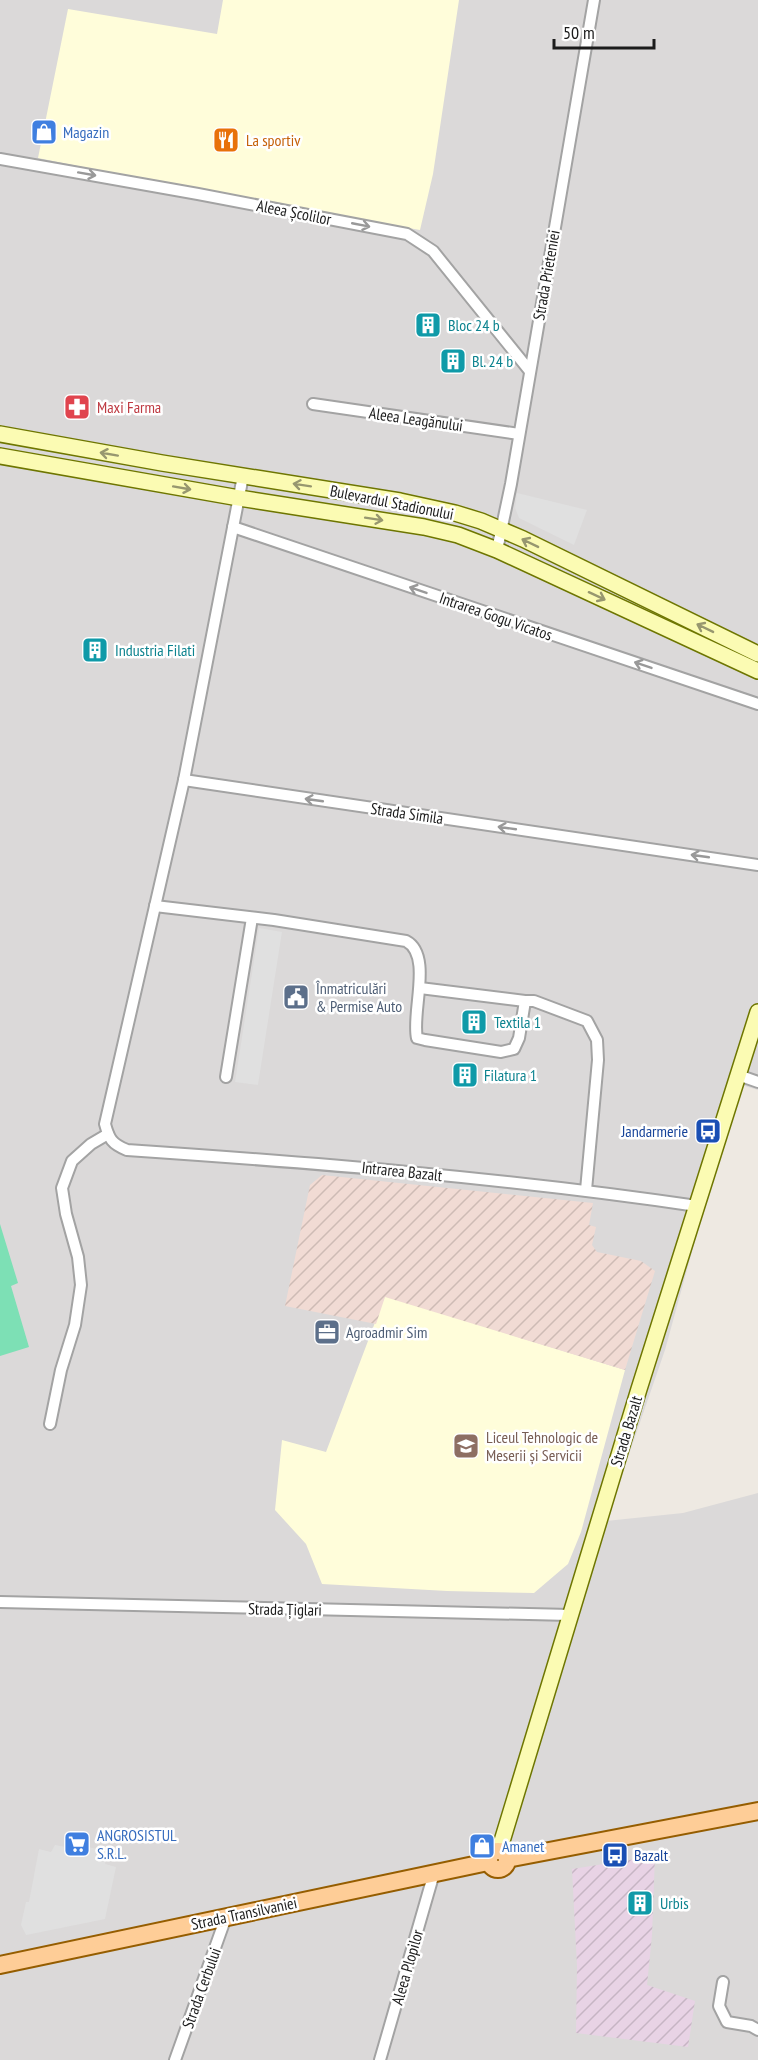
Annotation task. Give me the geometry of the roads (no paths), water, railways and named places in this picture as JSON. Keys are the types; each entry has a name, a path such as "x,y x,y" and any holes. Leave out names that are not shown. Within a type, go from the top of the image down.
{"main road":[{"name":"Bulevardul Stadionului","path":"0,434 429,507 472,518 758,654"},
{"name":"Bulevardul Stadionului","path":"0,456 239,498 424,527 458,536 497,550 758,671"},
{"name":"Strada Bazalt","path":"498,1857 639,1389 758,1012"},
{"name":"Strada Transilvaniei","path":"0,1965 434,1874 498,1857 758,1811"}],"street":[{"name":"Strada Prieteniei","path":"497,550 594,0"},
{"name":"Aleea Școlilor","path":"0,159 407,234 433,251 529,370"},
{"name":"Aleea Leagănului","path":"313,404 519,434"},
{"path":"50,1424 61,1370 75,1325 81,1285 78,1257 66,1214 62,1188 72,1161 91,1144 108,1136 105,1124 184,780 243,476"},
{"name":"Intrarea Gogu Vicatos","path":"233,527 758,704"},
{"name":"Strada Simila","path":"184,780 758,865"},
{"path":"155,906 406,941 415,947 418,955 420,988 414,1028 417,1038 501,1052 514,1049 519,1038 525,1001"},
{"path":"226,1077 252,918"},
{"path":"420,988 534,1001 587,1021 597,1040 598,1060 586,1190"},
{"path":"738,1075 758,1082"},
{"name":"Intrarea Bazalt","path":"108,1136 115,1145 127,1150 308,1162 586,1190 697,1206"},
{"name":"Strada Țiglari","path":"0,1602 570,1615"},
{"name":"Aleea Plopilor","path":"380,2060 434,1874"},
{"name":"Strada Cerbului","path":"175,2060 226,1917"},
{"path":"723,1982 719,2006 727,2022 751,2026 758,2030"}],"place":[{"name":"Magazin","path":"44,132"},
{"name":"La sportiv","path":"226,140"},
{"name":"Bloc 24 b","path":"428,325"},
{"name":"Bl. 24 b","path":"453,361"},
{"name":"Maxi Farma","path":"77,407"},
{"name":"Industria Filati","path":"95,650"},
{"name":"Înmatriculări & Permise Auto","path":"296,997"},
{"name":"Textila 1","path":"474,1022"},
{"name":"Filatura 1","path":"465,1075"},
{"name":"Jandarmerie","path":"708,1131"},
{"name":"Agroadmir Sim","path":"327,1332"},
{"name":"Liceul Tehnologic de Meserii și Servicii","path":"466,1446"},
{"name":"ANGROSISTUL S.R.L.","path":"77,1844"},
{"name":"Amanet","path":"482,1846"},
{"name":"Bazalt","path":"615,1855"},
{"name":"Urbis","path":"640,1903"}]}
